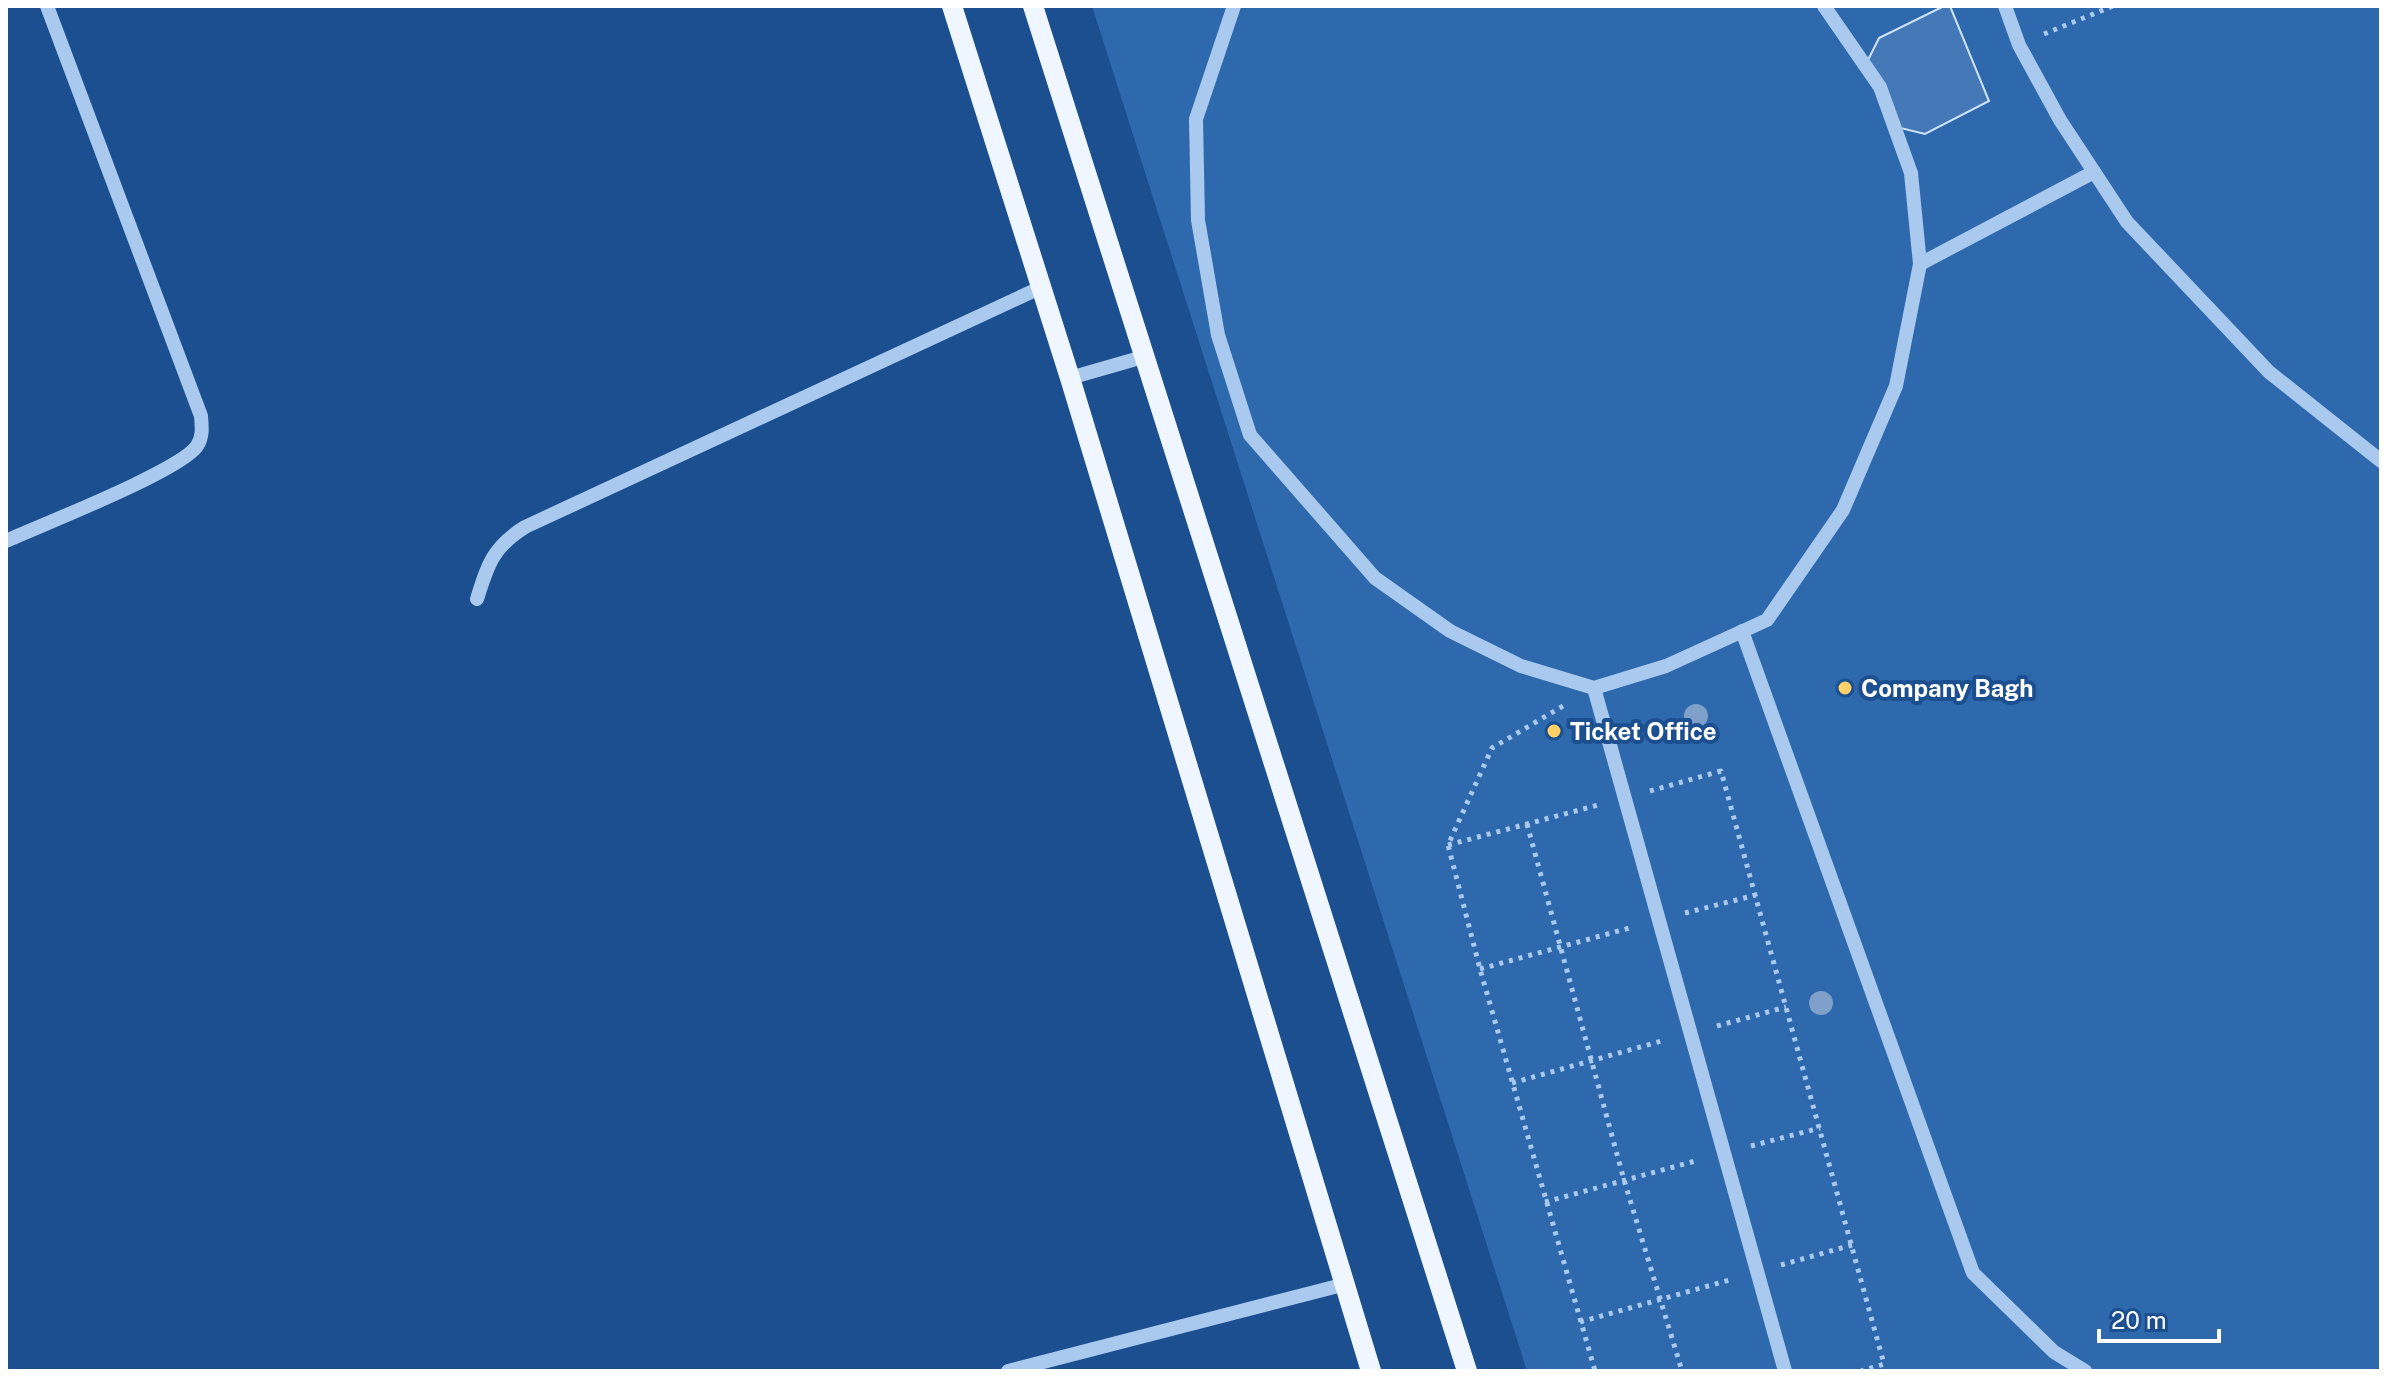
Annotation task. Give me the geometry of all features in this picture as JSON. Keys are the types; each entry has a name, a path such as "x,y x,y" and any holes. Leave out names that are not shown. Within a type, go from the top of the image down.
{"main road":[{"path":"952,6 1070,378 1371,1371"},
{"path":"1033,6 1467,1371"}],"street":[{"path":"6,541 169,467 197,446 202,434 201,416 47,6"},
{"path":"1234,6 1196,119 1198,220 1218,335 1250,435 1375,578 1450,631 1521,666 1594,688 1666,666 1767,620 1843,510 1896,386 1920,264 1911,173 1880,87 1824,6"},
{"path":"2005,6 2019,45 2060,120 2127,222 2269,372 2381,461"},
{"path":"1920,264 2094,172"},
{"path":"477,599 489,561 506,539 525,527 1042,287"},
{"path":"1070,378 1143,357"},
{"path":"1742,631 1973,1273 2054,1352 2085,1371"},
{"path":"1594,688 1785,1371"},
{"path":"1008,1371 1346,1284"}],"path":[{"path":"2019,45 2113,6"},
{"path":"1594,688 1492,748 1448,845 1545,1202 1595,1371"},
{"path":"1448,845 1721,771 1884,1364 1861,1371"},
{"path":"1527,824 1624,1180 1682,1371"},
{"path":"1480,969 1756,895"},
{"path":"1512,1083 1786,1007"},
{"path":"1545,1202 1820,1128"},
{"path":"1580,1322 1852,1245"}],"shaded area":[{"name":"Company Bagh","path":"1092,6 2381,6 2381,1371 1527,1371"}],"building":[{"path":"1944,6 1950,6 1989,101 1925,134 1896,127 1867,62 1879,38"}],"place":[{"name":"Company Bagh","path":"1845,688"},
{"name":"Ticket Office","path":"1554,731"}]}
